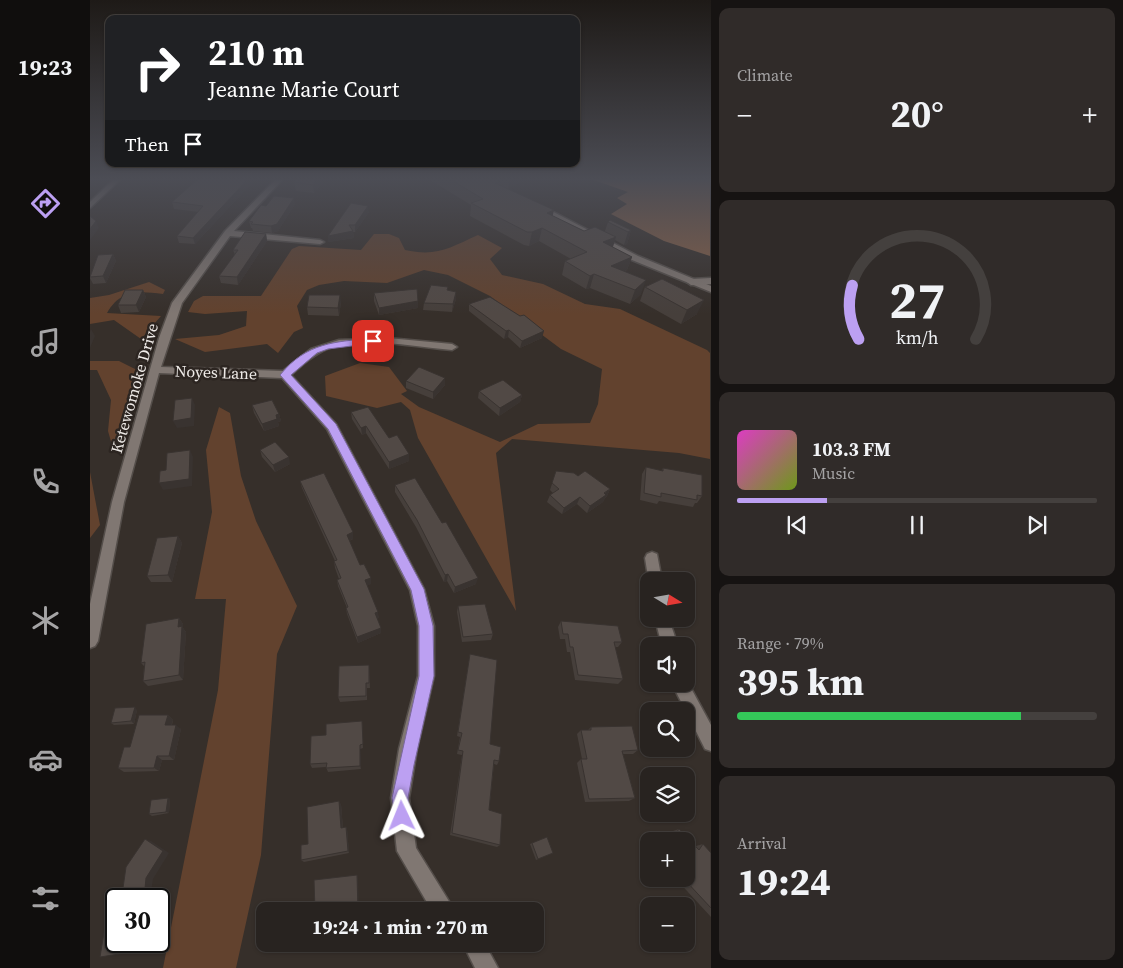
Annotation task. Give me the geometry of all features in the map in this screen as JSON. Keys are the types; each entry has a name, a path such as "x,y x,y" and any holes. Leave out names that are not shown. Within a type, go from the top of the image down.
{"street":[{"name":"Ketewomoke Drive","path":"90,642 118,502 164,338 177,303 228,233 237,223"},
{"path":"567,223 634,258 710,289"},
{"path":"228,233 320,242"},
{"path":"691,282 710,281"},
{"path":"437,902 407,851 400,798 408,749 426,676 426,626 417,589 332,427 285,375 314,351 337,344 373,341 452,347"},
{"name":"Noyes Lane","path":"156,370 285,375"},
{"path":"652,558 654,572"},
{"path":"684,692 710,743"},
{"path":"478,952 487,968"}],"shaded area":[{"path":"629,223 710,223 710,256 664,241"},
{"path":"374,234 389,234 399,238 405,250 416,252 443,250 478,235 502,248 490,259 502,275 543,284 585,304 620,309 707,350 710,353 710,459 679,453 512,439 496,453 516,611 418,438 410,410 401,402 377,408 326,396 325,376 360,363 389,367 407,391 401,394 419,407 500,442 538,424 590,423 598,404 602,369 561,349 490,296 448,275 424,270 387,283 344,281 319,285 307,290 297,306 303,328 294,332 278,353 267,344 205,352 175,339 219,335 246,326 247,311 205,314 188,312 194,301 203,296 261,296 292,249 299,246 361,250"},
{"path":"149,282 165,290 163,294 131,293 118,299 107,313 161,316 141,339 114,320 90,324 90,298 109,295"},
{"path":"90,361 119,361 143,373 114,452 108,431 111,400 97,370 90,370"},
{"path":"219,407 230,413 241,476 256,521 297,606 277,654 261,855 236,968 163,968 166,953 170,953 170,933 218,690 226,599 195,599 212,512 206,450"},
{"path":"90,472 100,525 90,538"}],"building":[{"path":"188,223 207,223 193,238 177,236"},
{"path":"252,223 278,223 271,226"},
{"path":"337,223 356,223 349,225 353,231 328,236"},
{"path":"510,223 568,223 584,231 595,227 616,237 603,242 632,257 611,266 646,280 635,290 594,274 590,276 565,261 587,252 542,228 527,232"},
{"path":"610,223 617,223 631,230 628,232"},
{"path":"245,232 266,234 237,277 219,276 238,250 233,250"},
{"path":"113,254 103,276 90,277 98,255"},
{"path":"662,279 704,300 687,310 645,287"},
{"path":"431,285 448,287 447,290 456,292 453,304 424,303"},
{"path":"417,289 418,301 379,308 374,293"},
{"path":"125,290 143,290 136,305 118,305"},
{"path":"309,295 340,295 338,308 307,307"},
{"path":"490,297 520,316 524,315 544,331 522,341 509,330 506,331 469,304"},
{"path":"419,367 445,378 433,392 406,381"},
{"path":"503,380 522,395 500,408 479,391"},
{"path":"192,398 191,418 173,421 175,400"},
{"path":"272,400 279,414 276,415 277,419 262,424 252,405"},
{"path":"368,407 389,438 397,435 409,454 389,462 366,426 361,428 351,412"},
{"path":"275,442 289,457 273,465 260,450"},
{"path":"190,450 189,479 159,483 160,471 166,470 167,453"},
{"path":"646,467 663,471 663,468 702,475 702,496 697,495 697,500 661,493 661,497 644,493"},
{"path":"556,471 574,473 578,476 585,471 610,489 604,493 606,495 590,506 580,497 564,508 550,495 559,489 552,483"},
{"path":"324,473 353,532 347,535 360,565 364,564 371,578 365,580 378,612 375,613 381,628 357,637 337,580 341,578 334,561 337,560 300,481"},
{"path":"415,478 442,523 446,522 478,578 455,587 448,574 445,575 417,520 395,485"},
{"path":"178,536 168,575 147,576 157,538"},
{"path":"485,604 493,634 463,637 458,606"},
{"path":"179,618 178,627 182,626 179,675 143,681 145,662 141,663 146,624"},
{"path":"561,621 618,626 622,642 614,642 623,679 578,675 573,647 570,647 568,634 563,634"},
{"path":"470,654 497,660 490,744 501,747 499,761 494,760 489,810 502,814 500,845 452,833 463,751 458,750 462,733 458,732"},
{"path":"369,665 369,683 366,683 366,696 338,697 339,666"},
{"path":"135,707 131,721 111,723 115,708"},
{"path":"139,715 168,715 165,725 176,725 169,756 157,756 154,768 118,768 124,747 130,747"},
{"path":"362,721 363,744 360,745 360,766 326,768 327,763 310,764 311,736 326,735 326,724"},
{"path":"632,726 638,750 622,751 635,798 589,799 581,759 587,759 581,730 591,730 591,727"},
{"path":"168,798 166,812 149,814 151,800"},
{"path":"339,801 341,828 346,827 348,851 301,860 301,845 308,844 307,807"},
{"path":"547,837 553,853 538,859 532,843"},
{"path":"145,839 163,851 146,878 145,888 123,888 126,867"},
{"path":"703,844 711,853 711,908 691,887 695,887 695,846 699,850"},
{"path":"357,875 358,902 315,902 314,880"},
{"path":"105,927 105,953 126,953 100,957"}],"route":[{"path":"373,341 326,346 314,351 285,375 332,427 417,589 426,626 426,676 408,749 400,798 402,816"}]}
